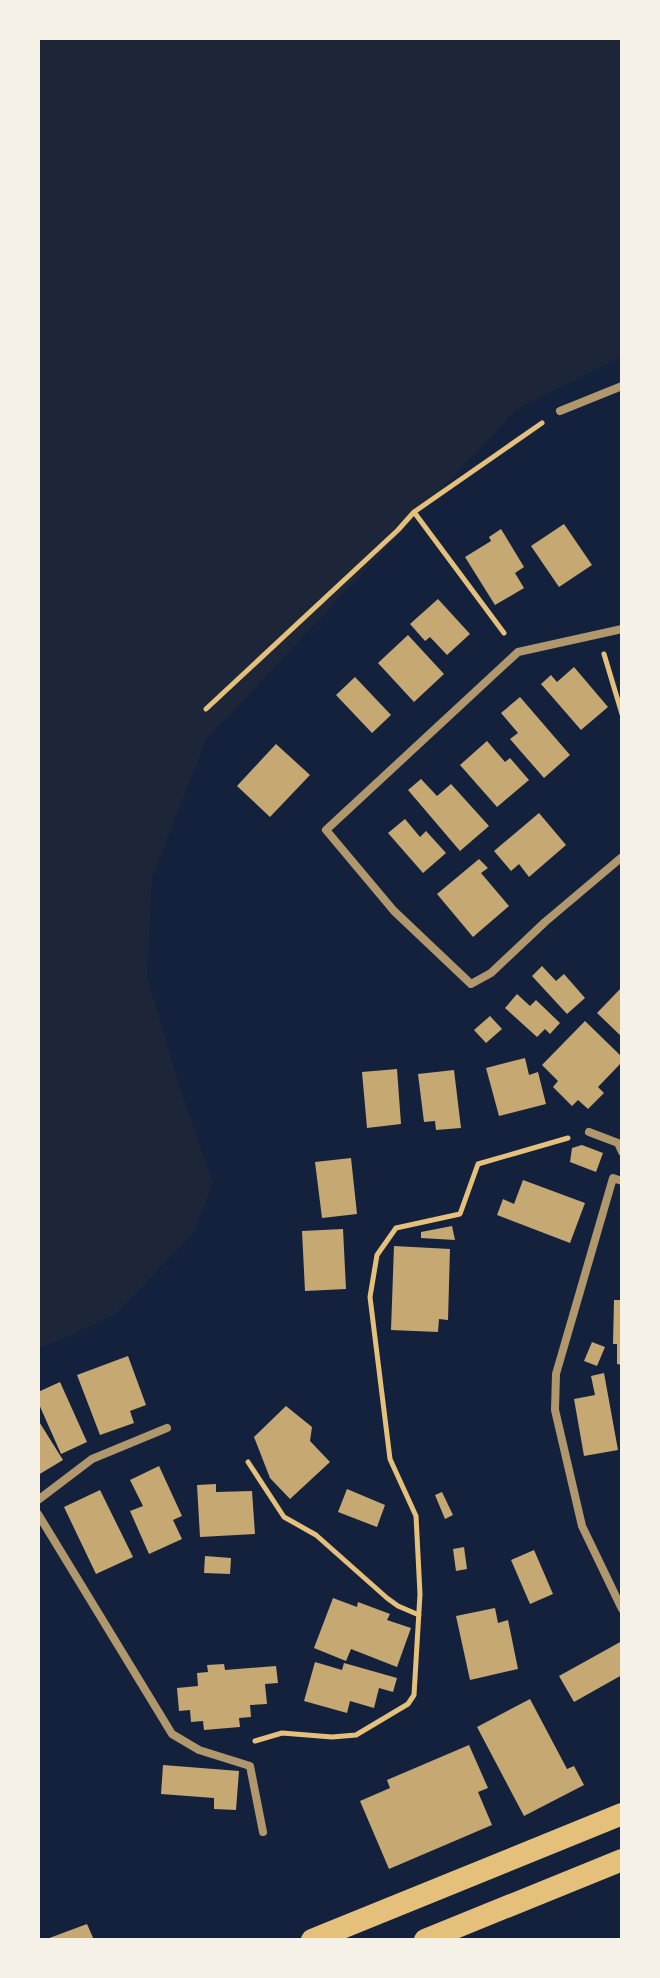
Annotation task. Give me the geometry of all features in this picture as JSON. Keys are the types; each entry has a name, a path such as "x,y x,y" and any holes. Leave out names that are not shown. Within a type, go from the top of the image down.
{"highway":[{"path":"312,1940 622,1814"},
{"path":"425,1940 622,1860"}],"street":[{"path":"560,411 622,386"},
{"path":"622,629 518,652 326,830 394,911 471,984 491,973 622,857"},
{"path":"589,1132 618,1143 622,1152"},
{"path":"622,1181 613,1178 593,1244 556,1374 555,1410 582,1526 622,1609"},
{"path":"38,1500 92,1459 167,1428"},
{"path":"38,1514 172,1734 199,1750 250,1766 263,1832"}],"path":[{"path":"206,709 378,550 414,512 560,411"},
{"path":"414,512 518,652"},
{"path":"598,634 622,714"},
{"path":"229,1760 256,1741 282,1733 332,1737 356,1735 408,1704 414,1695 420,1594 416,1516 390,1459 370,1297 377,1255 396,1228 460,1214 478,1164 589,1132"},
{"path":"248,1462 284,1517 316,1535 398,1606 419,1615"}],"shaded area":[{"path":"38,38 622,38 622,358 516,410 206,740 152,877 147,976 181,1091 213,1182 194,1232 116,1314 38,1350"}],"building":[{"path":"564,524 592,565 559,587 531,546"},
{"path":"501,529 524,567 515,573 524,588 495,605 465,557 491,541 489,537"},
{"path":"438,599 470,634 447,655 430,637 425,641 410,624"},
{"path":"408,635 444,674 414,702 378,663"},
{"path":"574,667 608,707 581,730 541,684 551,675 557,682"},
{"path":"355,677 391,715 372,733 336,695"},
{"path":"520,697 570,755 544,778 510,739 518,733 501,713"},
{"path":"487,741 505,762 510,758 529,780 497,807 460,765"},
{"path":"276,744 310,775 270,817 237,786"},
{"path":"421,779 437,796 451,784 489,826 460,851 408,790"},
{"path":"539,813 566,845 529,877 519,864 511,871 494,851"},
{"path":"405,819 420,837 426,831 446,853 423,873 388,833"},
{"path":"479,859 488,868 481,873 509,906 473,937 437,894"},
{"path":"542,966 556,981 564,974 585,998 567,1014 532,976"},
{"path":"622,987 622,1037 597,1013"},
{"path":"517,994 530,1006 536,1000 560,1023 550,1034 545,1029 537,1037 505,1008"},
{"path":"490,1016 502,1029 486,1043 474,1030"},
{"path":"585,1021 622,1057 622,1062 598,1087 604,1093 588,1109 578,1100 572,1106 553,1087 558,1081 542,1065"},
{"path":"525,1058 529,1075 538,1072 546,1104 499,1116 486,1068"},
{"path":"397,1069 401,1124 367,1128 362,1072"},
{"path":"454,1070 461,1128 436,1130 435,1121 424,1122 418,1074"},
{"path":"582,1145 603,1153 596,1172 570,1162 572,1148"},
{"path":"351,1158 357,1214 322,1218 315,1162"},
{"path":"523,1180 585,1203 570,1243 497,1215 503,1199 514,1204"},
{"path":"452,1226 455,1240 421,1238 421,1232"},
{"path":"343,1229 346,1289 305,1291 302,1231"},
{"path":"394,1246 450,1249 448,1320 439,1319 438,1332 391,1330"},
{"path":"614,1300 622,1300 622,1365 617,1364 617,1344 613,1344"},
{"path":"592,1342 605,1347 597,1366 584,1361"},
{"path":"128,1356 146,1405 130,1411 134,1423 100,1435 77,1375"},
{"path":"604,1373 618,1450 584,1456 574,1399 595,1395 591,1376"},
{"path":"60,1382 87,1442 61,1454 38,1402 38,1392"},
{"path":"286,1406 312,1427 310,1441 330,1462 290,1499 270,1478 254,1437"},
{"path":"38,1420 63,1460 38,1475"},
{"path":"159,1466 182,1516 173,1520 182,1539 149,1554 130,1511 143,1506 130,1480"},
{"path":"216,1484 216,1492 252,1491 255,1534 200,1537 197,1485"},
{"path":"347,1489 385,1505 377,1527 338,1512"},
{"path":"100,1490 133,1557 96,1574 64,1507"},
{"path":"442,1492 453,1515 445,1519 435,1495"},
{"path":"464,1547 467,1569 456,1571 453,1549"},
{"path":"534,1550 553,1594 530,1604 511,1560"},
{"path":"205,1556 231,1558 230,1574 204,1573"},
{"path":"333,1598 357,1607 358,1602 390,1614 387,1620 411,1628 397,1667 351,1649 346,1661 314,1648"},
{"path":"495,1608 498,1623 508,1620 518,1669 470,1680 456,1616"},
{"path":"622,1641 622,1675 574,1702 559,1676"},
{"path":"315,1662 342,1670 344,1663 397,1678 393,1692 379,1688 374,1708 350,1701 347,1713 304,1701"},
{"path":"224,1664 225,1670 276,1666 278,1683 265,1684 267,1704 250,1705 251,1717 239,1718 240,1727 204,1730 203,1721 191,1722 190,1710 179,1711 177,1688 198,1686 197,1673 208,1672 207,1665"},
{"path":"530,1699 567,1769 574,1766 584,1785 524,1816 477,1727"},
{"path":"469,1745 488,1788 478,1792 492,1825 389,1869 360,1801 390,1788 387,1780"},
{"path":"163,1765 239,1771 236,1810 214,1809 214,1798 161,1794"},
{"path":"87,1924 94,1940 44,1940"}]}
